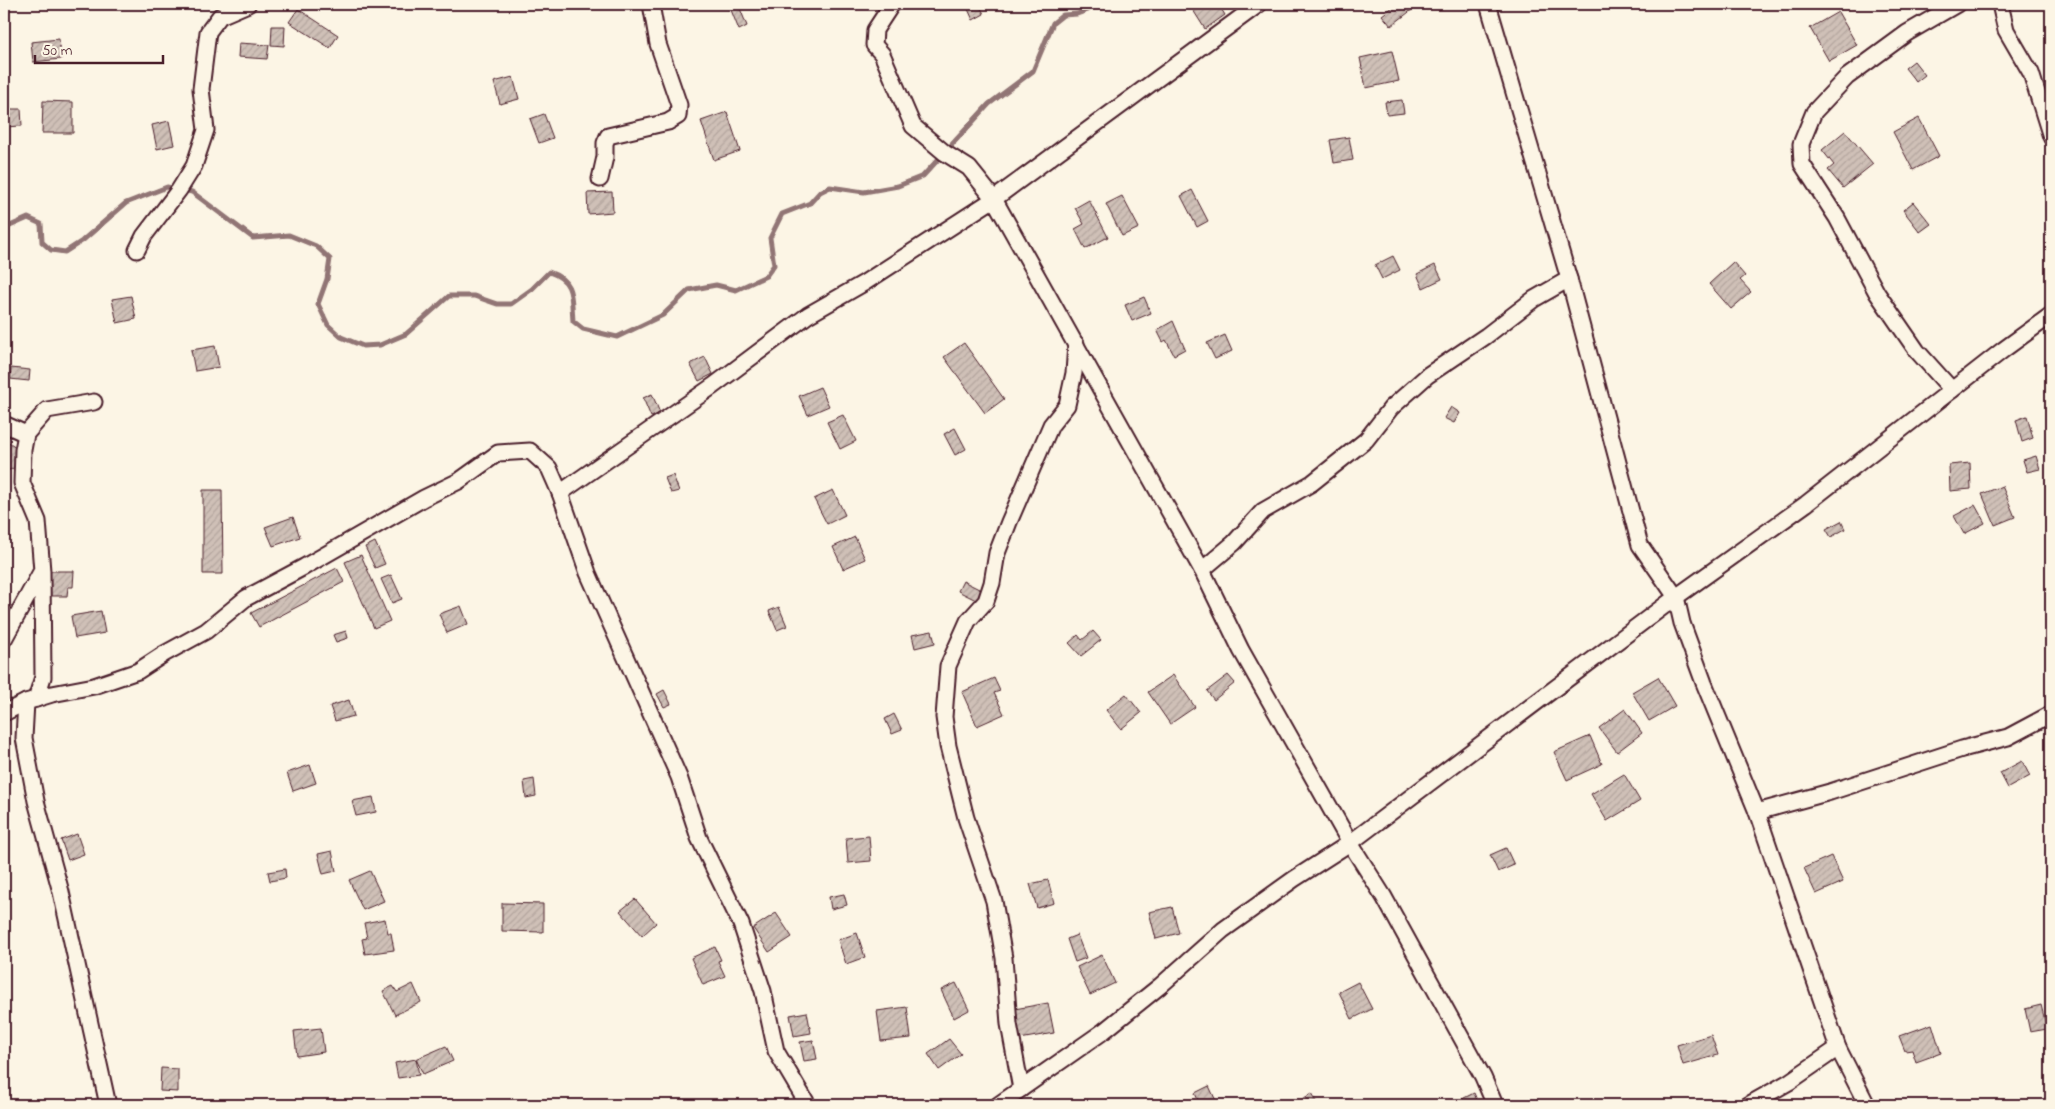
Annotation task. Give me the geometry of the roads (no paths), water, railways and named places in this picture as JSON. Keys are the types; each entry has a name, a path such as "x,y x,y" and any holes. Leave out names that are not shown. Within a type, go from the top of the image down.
{"street":[{"path":"137,250 144,236 179,190 194,166 206,130 201,89 208,32 220,16 248,4"},
{"path":"600,179 605,157 605,143 608,136 668,122 678,116 679,105 658,44 651,4"},
{"path":"892,4 875,30 874,45 882,54 913,126 945,152 969,168 994,199 1202,570 1241,650 1350,843 1384,896 1483,1077 1495,1105"},
{"path":"560,493 714,386 808,315 872,278 994,199 1260,4"},
{"path":"1488,4 1569,279 1640,545 1676,597 1682,622 1704,683 1756,812 1838,1048 1867,1105"},
{"path":"1952,390 1917,351 1877,293 1837,218 1802,164 1801,144 1814,112 1847,77 1907,33 1957,4"},
{"path":"2000,4 2006,30 2032,74 2051,138"},
{"path":"1202,570 1234,543 1263,511 1312,484 1366,440 1391,408 1428,375 1486,336 1534,298 1569,279"},
{"path":"998,1105 1104,1031 1160,986 1223,930 1294,879 1350,843 1676,597 1806,504 2051,315"},
{"path":"1021,1089 1009,1024 1004,958 994,901 966,818 948,746 944,717 948,666 968,620 986,601 992,584 997,553 1009,522 1051,425 1067,405 1074,372 1076,344"},
{"path":"94,402 47,410 26,434 23,450 22,483 38,521 42,571 43,677 31,701 24,738 36,801 60,892 108,1105"},
{"path":"4,424 26,434"},
{"path":"4,713 31,701 94,686 138,671 206,631 246,598 424,498 459,481 498,453 530,451 549,468 560,493 588,573 679,777 698,838 741,924 763,991 776,1051 808,1105"},
{"path":"4,639 42,571"},
{"path":"1756,812 1830,792 1962,749 2008,737 2051,714"},
{"path":"1748,1105 1789,1082 1838,1048"}],"waterway":[{"path":"4,227 28,218 41,224 42,242 51,250 65,252 82,241 126,203 167,187 192,192 253,238 289,235 316,246 330,259 327,279 318,304 328,325 341,337 363,346 380,345 406,334 449,296 474,296 497,304 511,304 532,289 549,272 563,280 570,291 573,321 583,329 617,337 663,315 689,290 716,285 736,290 766,276 774,265 770,238 782,214 810,203 820,192 830,187 864,192 898,186 923,176 989,104 1033,71 1053,23 1063,15 1077,14 1088,10 1093,4"}]}
